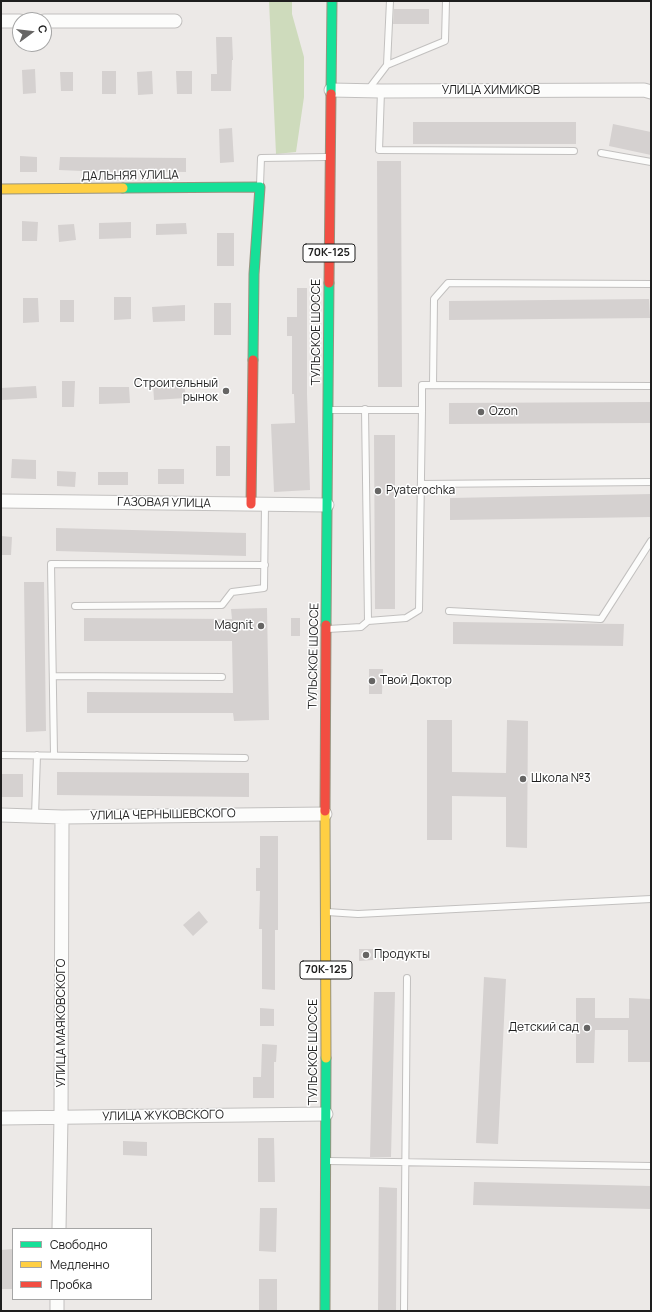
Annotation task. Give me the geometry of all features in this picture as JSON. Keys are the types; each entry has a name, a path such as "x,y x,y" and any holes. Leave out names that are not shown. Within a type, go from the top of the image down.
{"main road":[{"name":"ТУЛЬСКОЕ ШОССЕ","path":"325,1311 326,505 332,1"},
{"name":"ДАЛЬНЯЯ УЛИЦА","path":"1,189 260,186"},
{"path":"251,504 254,274 260,186"}],"street":[{"path":"1,21 12,21"},
{"path":"52,21 175,21"},
{"name":"УЛИЦА ХИМИКОВ","path":"331,90 644,90 651,92"},
{"name":"ГАЗОВАЯ УЛИЦА","path":"1,501 326,505"},
{"name":"УЛИЦА ЧЕРНЫШЕВСКОГО","path":"1,815 62,817 325,814"},
{"name":"УЛИЦА МАЯКОВСКОГО","path":"59,1228 62,817"},
{"name":"УЛИЦА ЖУКОВСКОГО","path":"1,1118 326,1114"},
{"path":"57,1300 57,1311"}],"lane":[{"path":"387,65 390,1"},
{"path":"367,91 387,65 445,41 446,1"},
{"path":"381,91 379,150 574,151"},
{"path":"601,152 651,162"},
{"path":"260,186 261,158 330,156"},
{"path":"433,385 434,299 448,283 651,284"},
{"path":"326,629 361,628 368,621 406,618 419,610 422,385 651,386"},
{"path":"365,409 368,621"},
{"path":"328,410 422,410"},
{"path":"421,484 651,482"},
{"path":"75,606 222,605 232,592 264,588 265,504"},
{"path":"450,611 601,619 651,541"},
{"path":"54,755 51,564 265,565"},
{"path":"53,676 222,677"},
{"path":"1,755 245,758"},
{"path":"35,816 37,755"},
{"path":"326,912 358,914 651,899"},
{"path":"404,1311 407,978"},
{"path":"325,1161 405,1161 651,1166"}],"green space":[{"path":"269,1 292,1 292,14 304,57 304,97 296,152 276,154"}],"building":[{"path":"394,9 429,9 429,24 393,24"},
{"path":"216,37 232,37 233,60 231,91 211,91 211,74 217,74"},
{"path":"35,69 36,93 23,94 22,70"},
{"path":"102,71 116,71 116,94 102,94"},
{"path":"152,71 153,94 138,95 137,72"},
{"path":"176,71 192,71 192,94 177,94"},
{"path":"60,72 73,72 73,91 61,91"},
{"path":"413,122 576,122 576,144 413,144"},
{"path":"613,124 651,132 651,155 609,146"},
{"path":"232,128 234,162 220,163 219,129"},
{"path":"20,156 37,157 37,172 20,172"},
{"path":"60,157 186,158 186,172 129,171 129,173 59,170"},
{"path":"377,161 401,161 402,387 378,387"},
{"path":"22,221 38,222 37,241 22,241"},
{"path":"131,222 131,238 99,239 99,223"},
{"path":"186,223 187,234 156,235 156,224"},
{"path":"74,224 76,240 59,242 58,225"},
{"path":"217,233 234,233 234,266 217,266"},
{"path":"297,288 307,288 307,394 310,490 274,492 271,424 295,423 294,394 292,394 292,336 287,336 287,317 297,317"},
{"path":"114,297 131,297 131,319 114,320"},
{"path":"23,298 38,298 39,322 23,323"},
{"path":"649,299 650,318 449,320 449,301"},
{"path":"60,300 74,300 74,322 60,322"},
{"path":"214,303 231,303 231,335 214,335"},
{"path":"185,305 185,321 153,322 152,307"},
{"path":"62,381 75,381 74,407 62,407"},
{"path":"184,382 186,398 154,400 153,384"},
{"path":"36,386 37,398 1,400 1,388"},
{"path":"99,387 129,387 130,403 99,404"},
{"path":"651,402 651,423 449,424 449,403"},
{"path":"374,435 395,435 395,609 375,609"},
{"path":"216,446 230,446 230,476 216,476"},
{"path":"12,459 36,460 36,479 11,478"},
{"path":"158,469 184,469 184,484 158,484"},
{"path":"57,471 76,472 75,487 57,486"},
{"path":"98,472 128,472 128,485 98,485"},
{"path":"651,494 651,517 450,520 450,498"},
{"path":"56,528 246,533 246,556 56,551"},
{"path":"1,536 12,537 11,555 1,555"},
{"path":"24,582 44,582 46,731 26,732"},
{"path":"267,608 269,720 234,721 233,713 87,713 87,692 233,693 232,641 84,641 84,618 232,619 231,609"},
{"path":"291,618 300,618 300,636 291,636"},
{"path":"453,622 624,624 623,646 453,644"},
{"path":"369,669 383,669 382,694 369,694"},
{"path":"427,720 452,720 452,772 506,773 507,720 528,721 527,848 506,847 506,797 452,796 452,840 427,840"},
{"path":"57,772 249,773 249,797 57,795"},
{"path":"1,774 23,774 23,797 1,797"},
{"path":"260,836 278,836 278,930 275,930 275,990 262,989 262,929 259,929 260,891 256,891 256,868 260,868"},
{"path":"199,911 208,922 193,936 183,925"},
{"path":"359,949 373,949 373,960 359,961"},
{"path":"484,977 506,979 498,1144 476,1143"},
{"path":"374,992 395,992 391,1157 370,1157"},
{"path":"576,998 595,998 595,1018 629,1018 629,998 651,999 650,1062 628,1062 628,1030 595,1030 594,1063 576,1063"},
{"path":"260,1008 274,1009 274,1026 260,1026"},
{"path":"262,1044 277,1045 276,1062 274,1062 274,1098 253,1098 253,1077 261,1077"},
{"path":"258,1138 274,1138 275,1182 258,1182"},
{"path":"123,1141 147,1142 147,1156 123,1155"},
{"path":"474,1182 651,1186 651,1209 473,1205"},
{"path":"379,1187 397,1188 396,1311 378,1311"},
{"path":"260,1208 277,1208 276,1252 259,1251"},
{"path":"12,1249 12,1289 1,1289 1,1250"},
{"path":"259,1279 277,1279 277,1311 259,1311"}],"traffic: fast":[{"path":"331,94 332,1"},
{"path":"123,188 260,187 254,274 253,360"},
{"path":"326,625 329,283"},
{"path":"325,1311 326,1058"}],"traffic: slow":[{"path":"1,189 123,188"},
{"path":"325,811 326,1058"}],"traffic: jam":[{"path":"329,283 331,94"},
{"path":"251,504 253,360"},
{"path":"325,811 326,625"}],"place":[{"name":"Строительный рынок","path":"226,391"},
{"name":"Ozon","path":"481,412"},
{"name":"Pyaterochka","path":"378,491"},
{"name":"Magnit","path":"261,626"},
{"name":"Твой Доктор","path":"372,681"},
{"name":"Школа №3","path":"523,779"},
{"name":"Продукты","path":"366,955"},
{"name":"Детский сад","path":"587,1028"}]}
